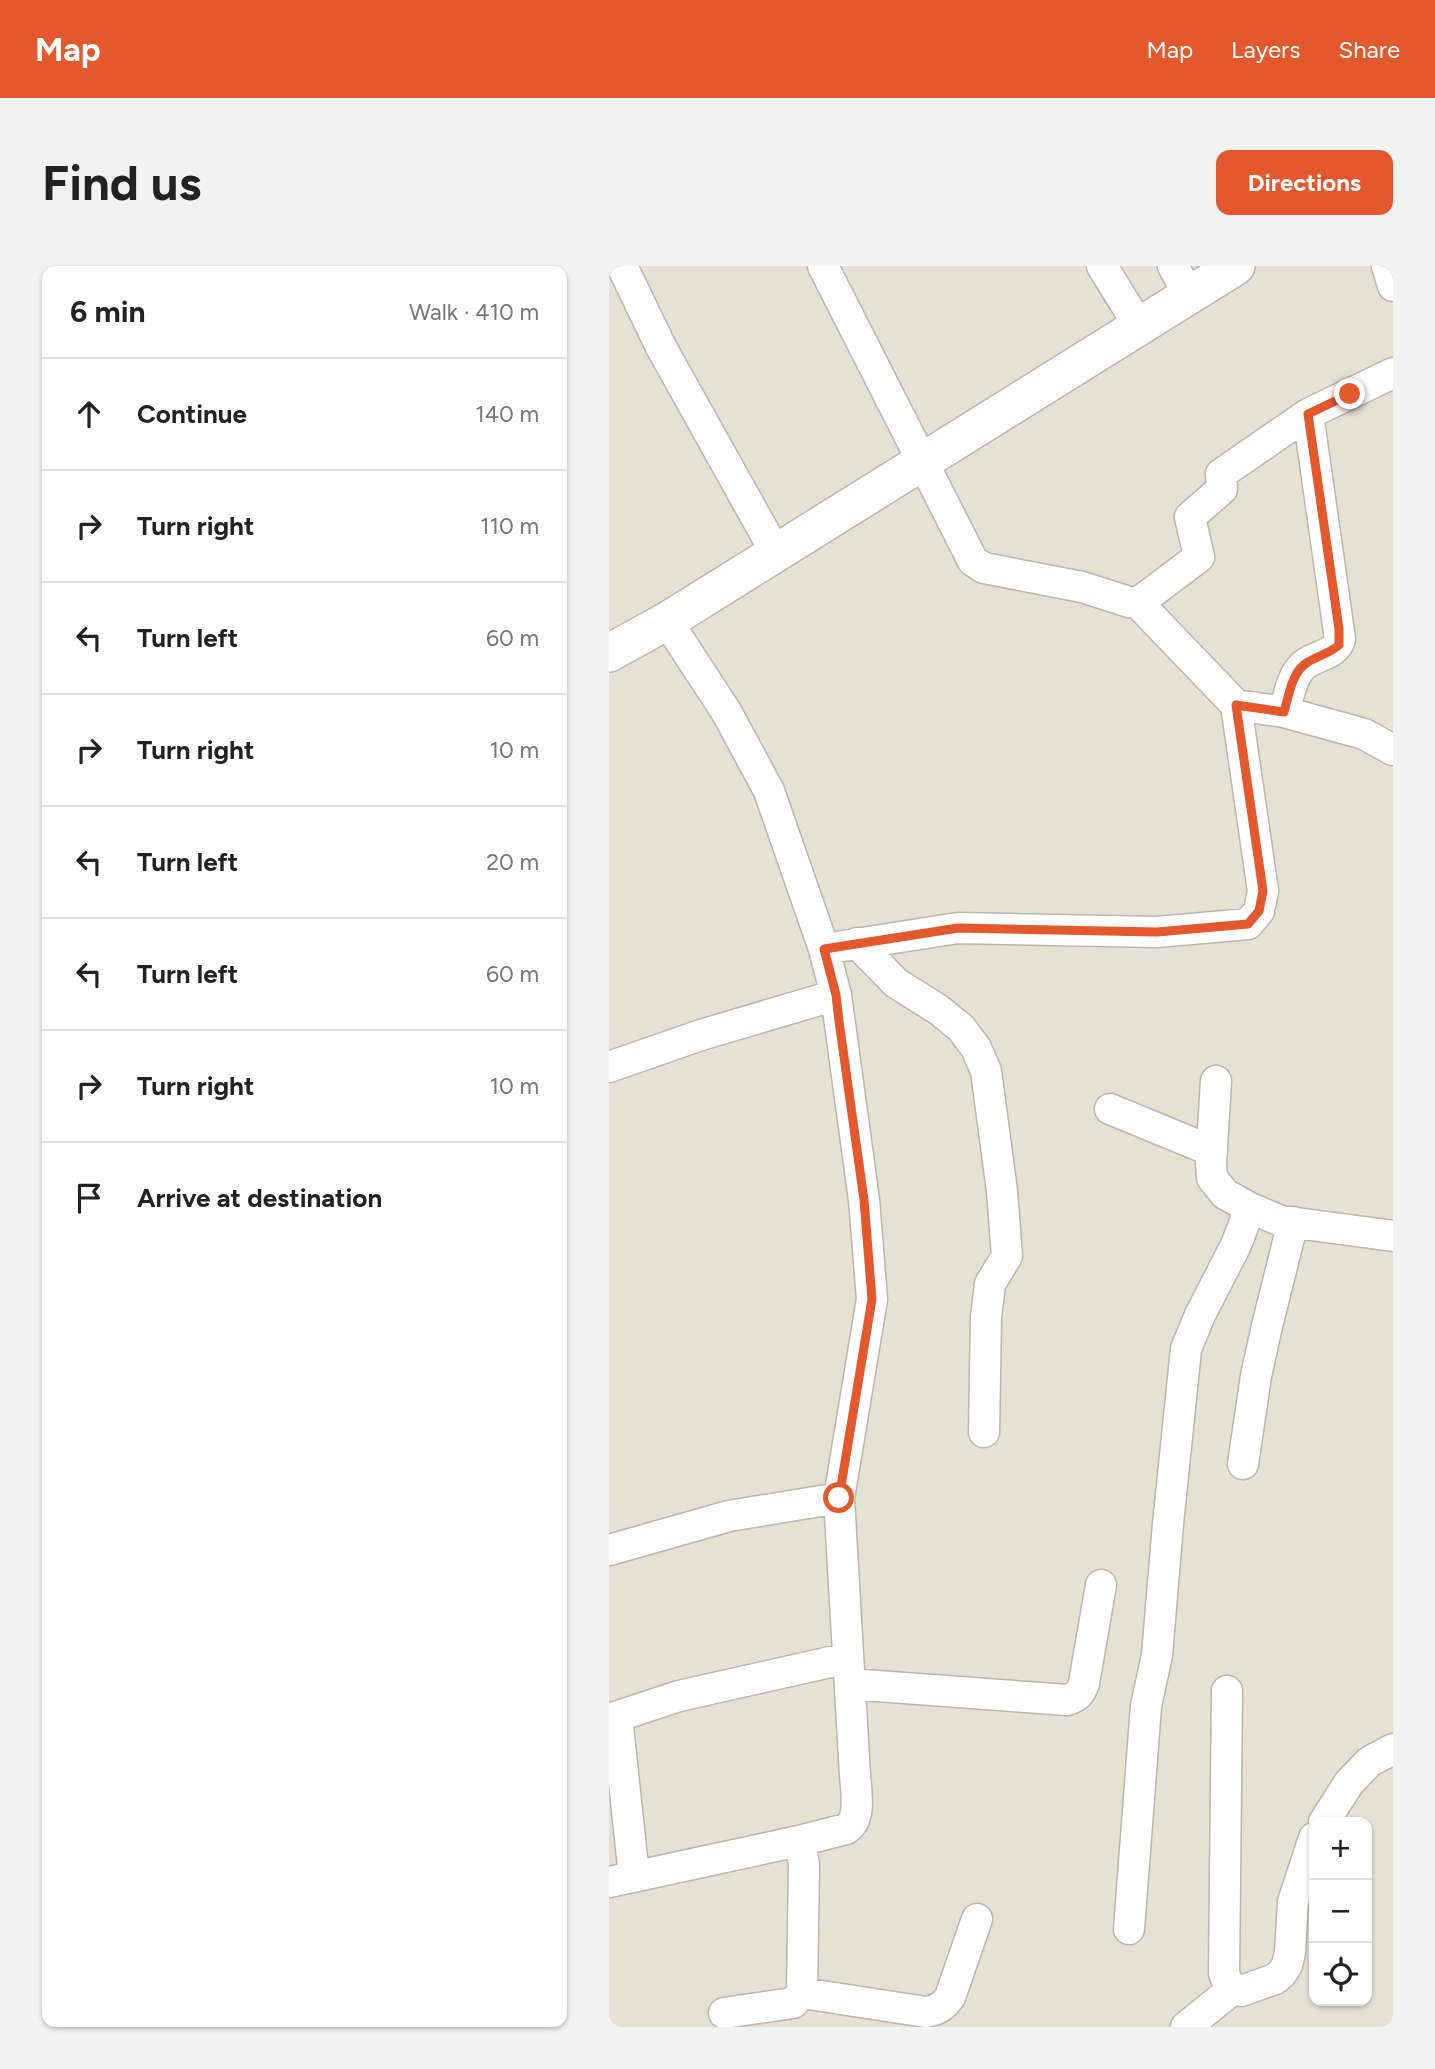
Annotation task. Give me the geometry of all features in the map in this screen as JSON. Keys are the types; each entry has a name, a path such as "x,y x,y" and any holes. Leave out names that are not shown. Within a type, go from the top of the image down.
{"street":[{"path":"621,266 661,347 776,553"},
{"path":"823,266 973,561 984,568 1081,587 1138,603 1236,705 1263,891 1259,911 1248,924 1157,932 958,928 824,949"},
{"path":"1103,266 1139,326"},
{"path":"609,653 667,621 1139,326 1181,281 1236,266"},
{"path":"1387,266 1393,286"},
{"path":"1138,603 1199,557 1190,517 1222,489 1221,474 1308,414 1393,373"},
{"path":"1284,712 1296,674 1302,666 1334,650 1340,639 1308,414"},
{"path":"667,621 727,713 769,791 824,949 836,995 864,1200 872,1299 839,1498 849,1671 855,1776 855,1819 851,1827 799,1842 621,1879 613,1718 679,1696 849,1671 1067,1700 1075,1697 1084,1684 1101,1585"},
{"path":"1236,705 1284,712 1364,734 1393,750"},
{"path":"857,943 897,982 961,1028 976,1048 986,1071 995,1131 1007,1256 990,1284 986,1317 984,1432"},
{"path":"609,1067 701,1035 836,995"},
{"path":"1216,1081 1213,1178 1225,1194 1281,1221 1393,1236"},
{"path":"1110,1109 1212,1151"},
{"path":"1129,1930 1146,1706 1157,1655 1186,1349 1200,1315 1236,1245 1250,1208"},
{"path":"1243,1464 1259,1364 1293,1223"},
{"path":"609,1550 729,1516 839,1498"},
{"path":"1227,1691 1224,1973 1233,1989 1241,1991 1275,1979 1287,1965 1293,1902 1309,1853"},
{"path":"1327,1817 1349,1783 1369,1762 1393,1749"},
{"path":"723,2012 793,2003 802,1993 804,1864 799,1842"},
{"path":"802,1993 926,2012 935,2010 944,2005 950,1997 977,1919"},
{"path":"1186,2027 1233,1989"}],"shaded area":[{"path":"609,266 1393,266 1393,2027 609,2027"}],"route":[{"path":"839,1498 872,1299 864,1200 836,995 824,949 958,928 1157,932 1248,924 1259,911 1263,891 1236,705 1284,712 1296,674 1302,666 1339,645 1339,629 1308,414 1350,394"}]}
